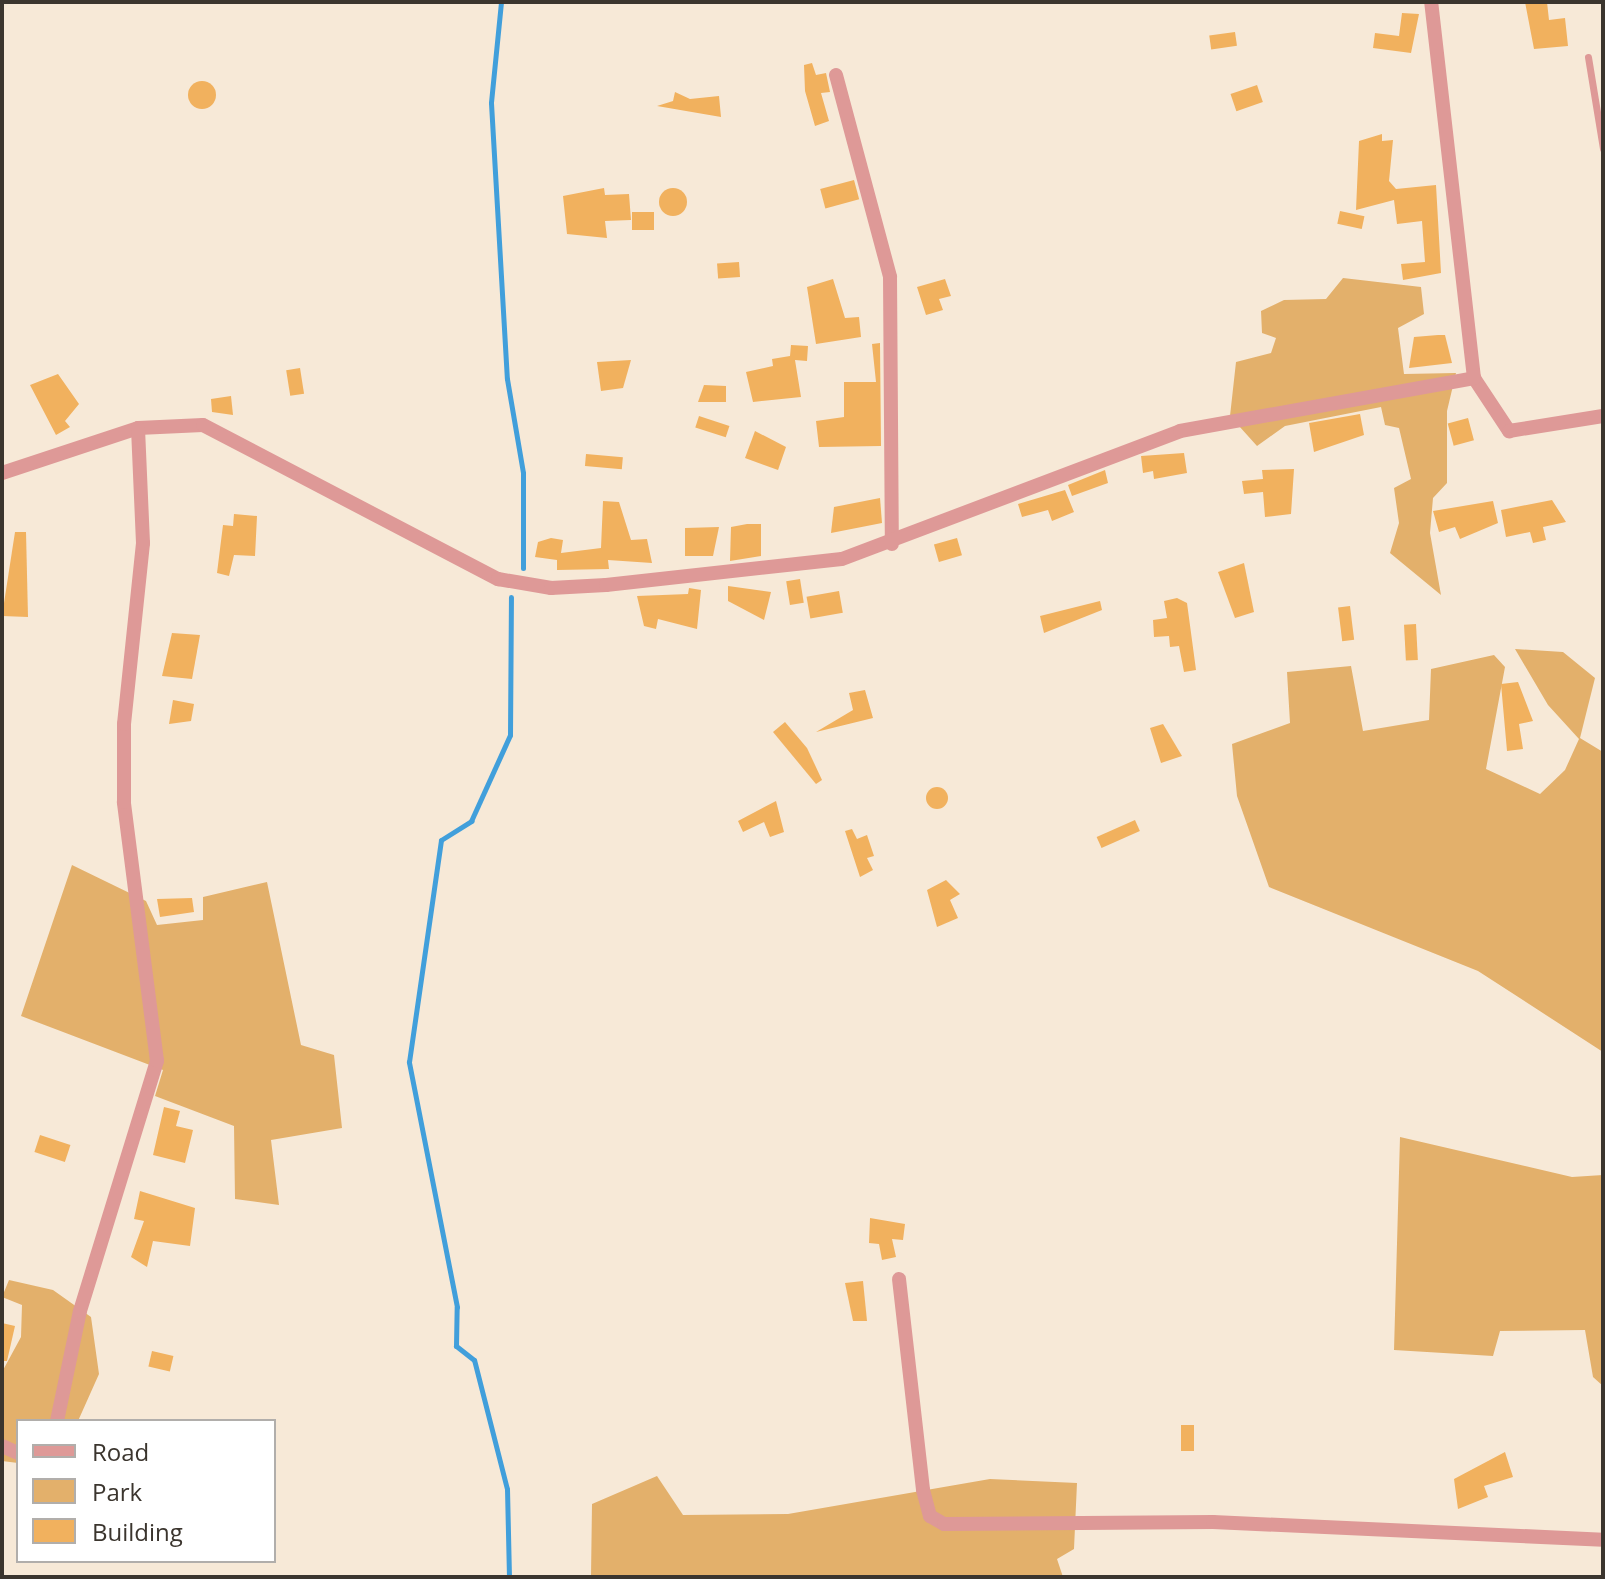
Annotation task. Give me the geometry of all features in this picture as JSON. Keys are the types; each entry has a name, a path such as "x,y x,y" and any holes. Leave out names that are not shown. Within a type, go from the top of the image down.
{"street":[{"path":"1431,2 1474,378 1509,431 1603,416"},
{"path":"836,75 890,277 892,544"},
{"path":"2,473 138,428 203,425 369,506 476,570 523,585 787,570 892,544 1180,431 1474,378"},
{"path":"57,1419 80,1311 157,1061 124,802 124,724 143,543 138,428"},
{"path":"899,1279 923,1490 930,1516 944,1524 1213,1522 1603,1540"}],"lane":[{"path":"1588,57 1603,149"}],"green space":[{"path":"1343,278 1421,287 1424,314 1398,328 1404,374 1456,373 1447,411 1447,483 1433,498 1430,533 1441,595 1390,553 1399,523 1394,488 1411,479 1399,428 1385,425 1381,407 1285,426 1257,446 1230,416 1236,362 1271,353 1276,338 1262,333 1261,311 1284,300 1326,299"},
{"path":"1515,649 1563,652 1595,678 1580,738 1603,752 1603,1052 1478,971 1269,887 1237,796 1232,744 1290,723 1287,672 1351,666 1363,731 1429,720 1431,669 1494,655 1505,667 1486,769 1540,794 1565,770 1579,739 1548,705"},
{"path":"72,865 146,901 157,925 203,920 203,897 267,882 301,1045 334,1055 342,1128 271,1140 279,1205 235,1199 234,1126 155,1096 163,1070 21,1016"},
{"path":"1400,1137 1572,1177 1603,1175 1603,1386 1593,1377 1585,1330 1500,1331 1493,1356 1394,1350"},
{"path":"9,1280 53,1290 91,1317 99,1374 79,1419 16,1419 16,1463 2,1461 2,1372 21,1337 22,1305 2,1297"},
{"path":"657,1476 683,1515 788,1514 990,1479 1077,1483 1074,1549 1057,1559 1063,1577 591,1577 592,1504"}],"building":[{"path":"1525,2 1547,2 1549,20 1565,18 1568,46 1534,49"},
{"path":"1402,13 1419,14 1411,53 1373,48 1375,33 1399,36"},
{"path":"1235,32 1237,46 1211,49 1209,36"},
{"path":"812,63 816,75 826,73 830,92 821,93 829,121 815,126 805,91 804,65"},
{"path":"202,81 212,85 216,95 212,105 202,109 192,105 188,95 192,85"},
{"path":"1257,85 1263,102 1236,111 1231,94"},
{"path":"675,92 690,99 719,96 721,117 657,106 673,101"},
{"path":"1382,134 1382,141 1393,140 1389,181 1396,189 1436,185 1441,273 1403,280 1401,264 1425,262 1422,221 1397,224 1394,200 1356,210 1359,141"},
{"path":"854,180 859,199 825,208 820,189"},
{"path":"604,188 605,195 629,194 631,220 605,221 607,238 567,234 563,196"},
{"path":"673,188 683,192 687,202 683,212 673,216 663,212 659,202 663,192"},
{"path":"1340,211 1364,216 1362,229 1337,224"},
{"path":"632,212 654,212 654,230 632,230"},
{"path":"739,262 740,277 718,278 717,264"},
{"path":"833,279 845,318 859,317 861,337 816,344 807,287"},
{"path":"945,279 951,296 939,299 943,310 926,315 917,287"},
{"path":"1445,335 1452,363 1409,368 1414,337"},
{"path":"880,343 881,446 819,447 816,421 844,417 844,382 876,382 872,344"},
{"path":"791,345 808,346 807,361 795,360 801,397 753,402 746,372 773,366 772,359 790,356"},
{"path":"631,360 623,388 601,391 597,362"},
{"path":"300,368 304,394 290,396 286,370"},
{"path":"58,374 79,404 65,421 70,427 56,435 30,385"},
{"path":"704,385 726,386 726,402 698,402"},
{"path":"231,396 233,415 212,412 211,399"},
{"path":"1360,414 1364,435 1314,452 1309,423"},
{"path":"699,416 729,426 726,437 695,427"},
{"path":"1468,418 1474,440 1454,446 1448,423"},
{"path":"755,431 786,447 778,470 745,458"},
{"path":"1184,453 1187,473 1154,479 1153,471 1143,473 1141,456"},
{"path":"586,454 623,457 622,469 585,466"},
{"path":"1294,469 1291,514 1265,517 1263,492 1244,494 1242,481 1263,479 1262,470"},
{"path":"1105,470 1108,483 1072,496 1068,485"},
{"path":"1065,490 1074,512 1052,521 1048,510 1022,517 1018,504"},
{"path":"880,498 882,523 831,533 834,507"},
{"path":"1552,500 1566,522 1543,527 1546,540 1533,543 1530,532 1506,537 1501,510"},
{"path":"603,501 619,502 631,540 647,539 652,563 608,560 609,569 557,570 557,560 535,557 538,542 551,538 563,540 561,553 601,548"},
{"path":"1493,501 1498,523 1460,539 1455,527 1439,532 1433,511"},
{"path":"234,514 257,516 255,556 234,555 229,576 217,573 223,525 233,526"},
{"path":"761,524 761,556 730,561 731,527"},
{"path":"719,527 713,556 685,556 685,528"},
{"path":"15,532 26,532 28,617 2,616"},
{"path":"957,538 962,555 939,562 934,545"},
{"path":"1244,563 1254,612 1235,618 1218,572"},
{"path":"800,579 804,603 790,605 786,581"},
{"path":"728,586 771,592 764,620 728,601"},
{"path":"689,588 701,590 697,629 658,619 656,629 644,626 637,596 688,594"},
{"path":"839,591 843,613 810,618 807,597"},
{"path":"1177,598 1187,603 1196,670 1184,672 1179,646 1170,647 1169,636 1154,637 1153,620 1167,618 1164,601"},
{"path":"1100,601 1102,610 1044,633 1040,616"},
{"path":"1350,606 1354,640 1342,641 1338,607"},
{"path":"1416,624 1418,660 1406,661 1404,625"},
{"path":"172,633 200,635 192,679 162,676"},
{"path":"1518,682 1533,721 1519,724 1523,749 1507,751 1501,684"},
{"path":"865,690 873,718 816,732 853,710 849,693"},
{"path":"173,700 194,704 191,721 169,724"},
{"path":"785,722 807,748 822,780 816,784 773,732"},
{"path":"1163,724 1182,756 1161,763 1150,728"},
{"path":"937,787 945,790 948,798 945,806 937,809 929,806 926,798 929,790"},
{"path":"776,801 784,832 770,837 764,822 743,832 738,821"},
{"path":"1135,820 1140,831 1102,848 1097,837"},
{"path":"852,829 857,839 867,835 874,856 867,858 873,870 860,877 845,831"},
{"path":"946,880 960,894 950,900 958,918 937,927 927,890"},
{"path":"192,898 194,912 160,917 157,899"},
{"path":"164,1107 180,1111 176,1126 193,1130 185,1163 153,1155"},
{"path":"40,1135 70,1145 65,1162 34,1152"},
{"path":"140,1191 195,1208 190,1246 153,1241 147,1267 131,1257 144,1221 134,1219"},
{"path":"870,1218 905,1224 903,1240 892,1239 896,1257 882,1260 879,1244 869,1243"},
{"path":"863,1281 867,1321 853,1321 845,1283"},
{"path":"2,1323 15,1326 7,1361 2,1361"},
{"path":"152,1351 173,1356 170,1372 148,1367"},
{"path":"1181,1425 1194,1425 1194,1451 1181,1451"},
{"path":"1505,1452 1513,1477 1484,1486 1488,1497 1458,1509 1454,1479"}],"waterway":[{"path":"501,2 491,103 507,379 523,473 523,568"},
{"path":"509,1577 507,1489 474,1360 456,1346 457,1307 409,1062 441,840 471,821 510,735 511,597"}]}
